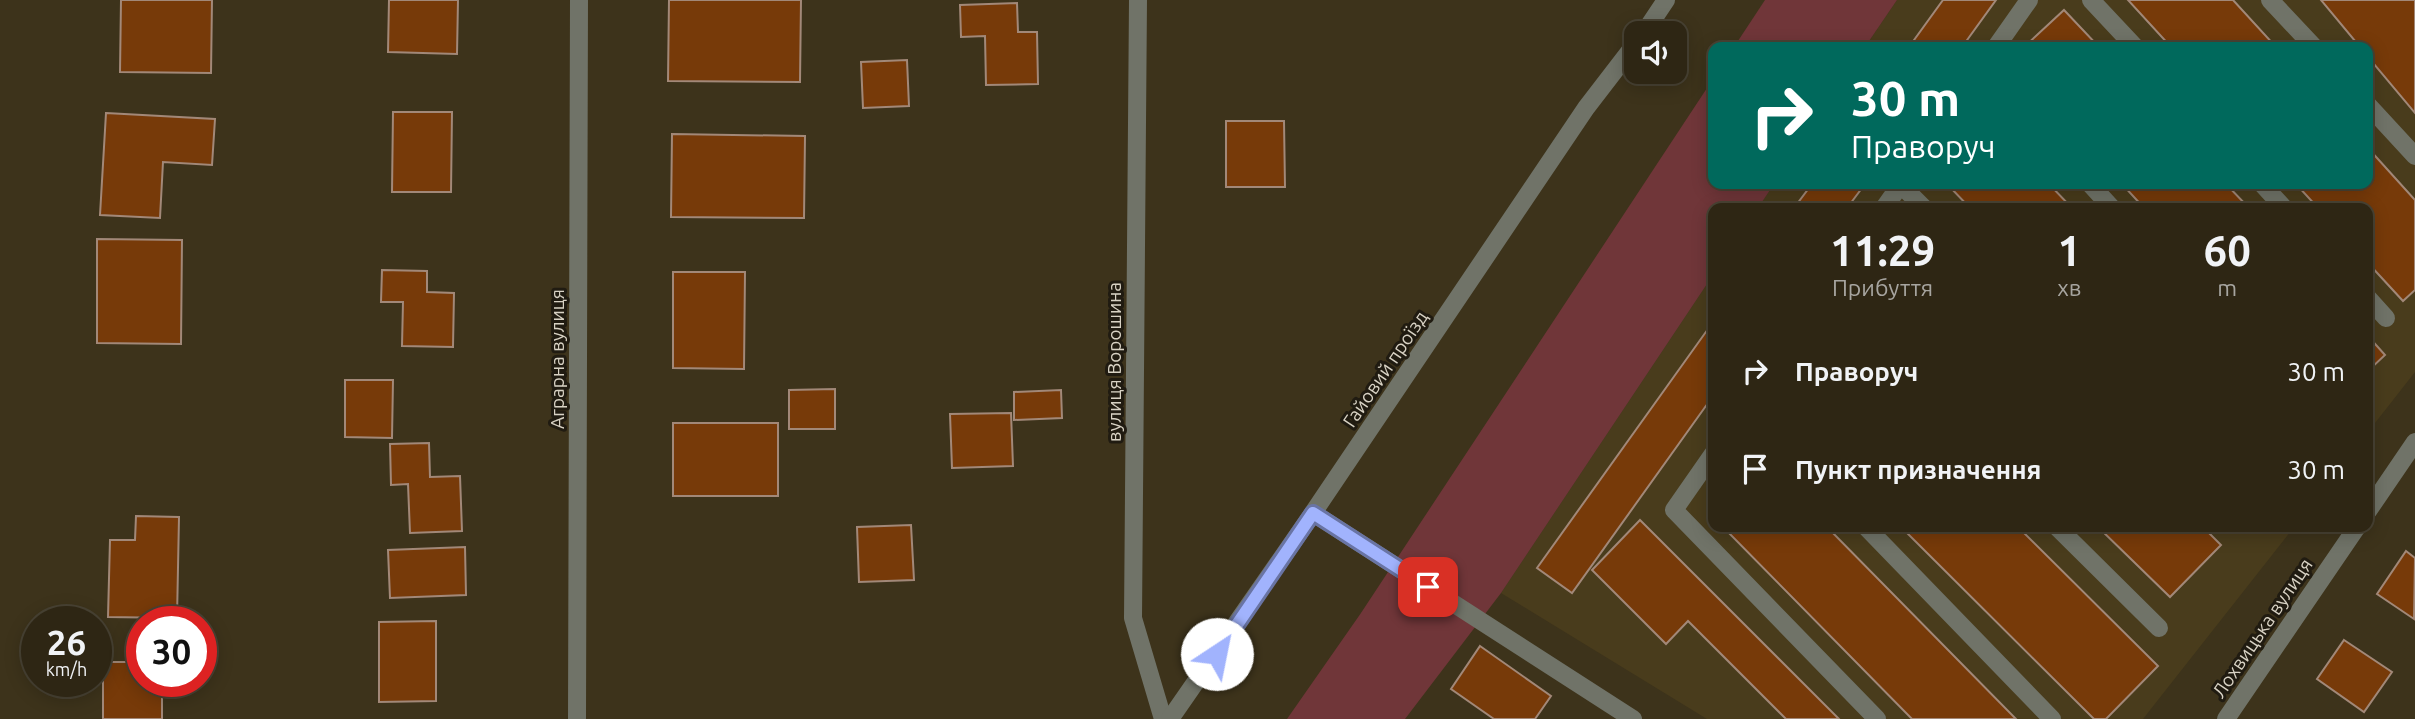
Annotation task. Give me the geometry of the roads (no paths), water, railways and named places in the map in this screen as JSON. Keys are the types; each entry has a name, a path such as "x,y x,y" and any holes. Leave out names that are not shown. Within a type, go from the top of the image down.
{"street":[{"name":"Аграрна вулиця","path":"577,719 579,0"},
{"name":"вулиця Ворошина","path":"1138,0 1133,618 1163,719"},
{"path":"1652,21 1666,0"},
{"path":"2000,42 2029,0"},
{"path":"2091,0 2130,42"},
{"path":"2270,0 2309,42"},
{"name":"Гайовий проїзд","path":"1170,719 1313,513 1586,108 1624,59"},
{"path":"2373,110 2415,156"},
{"path":"1906,189 1919,203"},
{"path":"2095,189 2107,203"},
{"path":"2267,189 2279,203"},
{"path":"2373,304 2386,318"},
{"path":"2373,504 2415,442"},
{"path":"1708,461 1674,510 1877,719"},
{"path":"1313,513 1633,719"},
{"path":"1871,532 2052,719"},
{"path":"2062,532 2159,628"},
{"name":"Лохвицька вулиця","path":"2226,719 2354,532"}]}
